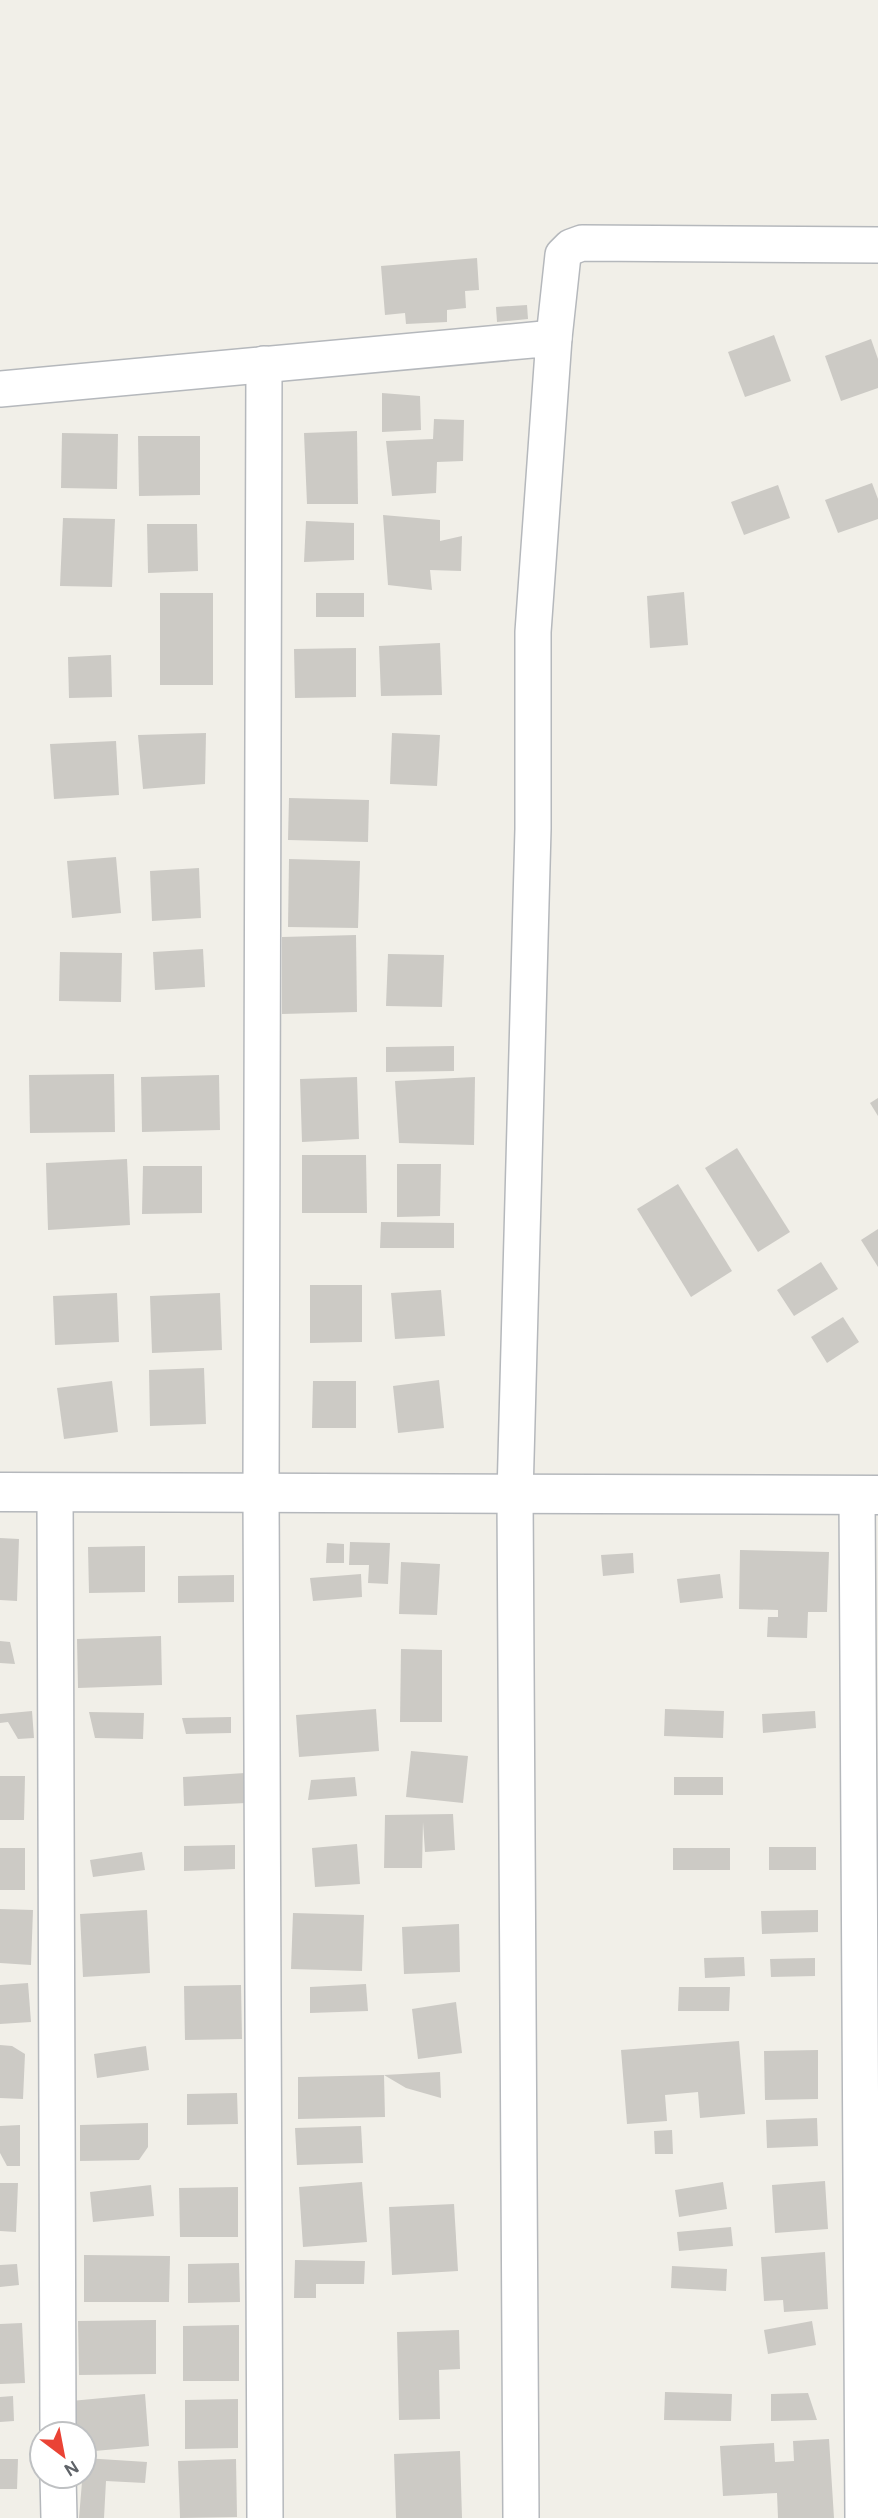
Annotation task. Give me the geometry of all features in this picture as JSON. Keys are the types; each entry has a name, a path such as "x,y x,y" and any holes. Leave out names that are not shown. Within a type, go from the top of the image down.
{"street":[{"path":"521,2518 515,1495 532,855 533,632 554,338 563,255 571,247 582,243 878,245"},
{"path":"0,389 554,338"},
{"path":"264,364 261,1491 265,2518"},
{"path":"0,1492 868,1495 863,2518"},
{"path":"55,1492 58,2420"},
{"path":"58,2490 59,2518"}],"building":[{"path":"477,258 479,290 465,291 466,308 447,310 447,322 406,324 405,313 385,315 381,266"},
{"path":"527,305 528,319 497,322 496,307"},
{"path":"774,335 791,381 745,397 728,352"},
{"path":"871,339 878,359 878,388 841,401 825,356"},
{"path":"382,393 420,396 421,430 382,432"},
{"path":"434,419 464,420 463,461 437,462 436,493 392,496 386,441 433,439"},
{"path":"357,431 358,504 307,504 304,433"},
{"path":"62,433 118,434 117,489 61,488"},
{"path":"138,436 200,436 200,495 139,496"},
{"path":"872,483 878,499 878,519 838,533 825,500"},
{"path":"778,485 790,518 744,535 731,502"},
{"path":"383,515 440,520 440,541 462,536 461,571 430,570 432,590 388,585"},
{"path":"63,518 115,519 112,587 60,586"},
{"path":"306,521 354,523 354,560 304,562"},
{"path":"147,524 197,524 198,571 148,573"},
{"path":"684,592 688,645 650,648 647,596"},
{"path":"160,593 213,593 213,685 160,685"},
{"path":"316,593 364,593 364,617 316,617"},
{"path":"440,643 442,695 381,696 379,646"},
{"path":"356,648 356,697 295,698 294,649"},
{"path":"111,655 112,697 69,698 68,657"},
{"path":"206,733 205,784 143,789 138,735"},
{"path":"392,733 440,735 437,786 390,784"},
{"path":"116,741 119,795 54,799 50,744"},
{"path":"289,798 369,800 368,842 288,840"},
{"path":"116,857 121,913 72,918 67,861"},
{"path":"289,859 360,861 358,928 288,927"},
{"path":"199,868 201,918 152,921 150,871"},
{"path":"356,935 357,1012 282,1014 282,937"},
{"path":"203,949 205,987 155,990 153,952"},
{"path":"60,952 122,953 121,1002 59,1001"},
{"path":"388,954 444,955 442,1007 386,1006"},
{"path":"454,1046 454,1071 386,1072 386,1047"},
{"path":"114,1074 115,1132 30,1133 29,1075"},
{"path":"219,1075 220,1130 142,1132 141,1077"},
{"path":"357,1077 359,1139 302,1142 300,1079"},
{"path":"475,1077 474,1145 399,1143 395,1081"},
{"path":"878,1098 878,1116 870,1103"},
{"path":"737,1148 790,1232 758,1252 705,1168"},
{"path":"302,1155 366,1155 367,1213 302,1213"},
{"path":"127,1159 130,1225 48,1230 46,1163"},
{"path":"397,1164 441,1164 440,1216 397,1217"},
{"path":"143,1166 202,1166 202,1213 142,1214"},
{"path":"678,1184 732,1271 691,1297 637,1209"},
{"path":"381,1222 454,1223 454,1248 380,1248"},
{"path":"878,1229 878,1267 861,1240"},
{"path":"821,1262 838,1289 794,1316 777,1290"},
{"path":"310,1285 362,1285 362,1342 310,1343"},
{"path":"441,1290 445,1336 395,1339 391,1293"},
{"path":"117,1293 119,1342 55,1345 53,1296"},
{"path":"220,1293 222,1350 152,1353 150,1296"},
{"path":"843,1317 859,1342 827,1363 811,1337"},
{"path":"204,1368 206,1424 150,1426 149,1370"},
{"path":"439,1380 444,1428 398,1433 393,1386"},
{"path":"112,1381 118,1432 64,1439 57,1388"},
{"path":"313,1381 356,1381 356,1428 312,1428"},
{"path":"0,1538 19,1539 17,1601 0,1600"},
{"path":"350,1542 390,1543 388,1584 368,1583 369,1565 349,1565"},
{"path":"327,1543 344,1544 344,1563 326,1563"},
{"path":"145,1546 145,1592 89,1593 88,1547"},
{"path":"740,1550 829,1552 827,1612 808,1612 807,1638 767,1637 768,1617 778,1617 778,1610 739,1609"},
{"path":"633,1553 634,1573 603,1576 601,1555"},
{"path":"401,1562 440,1564 437,1615 399,1614"},
{"path":"361,1574 362,1597 313,1601 310,1578"},
{"path":"720,1574 723,1598 680,1603 677,1579"},
{"path":"234,1575 234,1602 178,1603 178,1576"},
{"path":"161,1636 162,1685 78,1688 77,1639"},
{"path":"0,1641 10,1642 15,1664 0,1663"},
{"path":"401,1649 442,1650 442,1722 400,1722"},
{"path":"376,1709 379,1751 299,1757 296,1715"},
{"path":"665,1709 724,1711 723,1738 664,1736"},
{"path":"32,1711 34,1738 18,1739 8,1722 0,1723 0,1714"},
{"path":"815,1711 816,1728 763,1733 762,1714"},
{"path":"89,1712 144,1713 143,1739 95,1738"},
{"path":"231,1717 231,1733 186,1734 182,1718"},
{"path":"411,1751 468,1756 463,1803 406,1797"},
{"path":"245,1773 246,1803 184,1806 183,1777"},
{"path":"0,1776 25,1776 24,1820 0,1820"},
{"path":"355,1777 357,1796 308,1800 311,1780"},
{"path":"674,1777 723,1777 723,1795 674,1795"},
{"path":"453,1814 455,1850 425,1852 423,1822 422,1868 384,1868 385,1815"},
{"path":"357,1844 360,1884 315,1887 312,1848"},
{"path":"235,1845 235,1869 184,1871 184,1846"},
{"path":"769,1847 816,1847 816,1870 769,1870"},
{"path":"0,1848 25,1848 25,1890 0,1890"},
{"path":"673,1848 730,1848 730,1870 673,1870"},
{"path":"142,1852 145,1870 93,1877 90,1860"},
{"path":"0,1909 33,1910 31,1965 0,1963"},
{"path":"147,1910 150,1973 83,1977 80,1914"},
{"path":"818,1910 818,1932 762,1934 761,1911"},
{"path":"293,1913 364,1915 362,1971 291,1969"},
{"path":"459,1924 460,1972 404,1974 402,1927"},
{"path":"744,1957 745,1976 705,1978 704,1958"},
{"path":"815,1958 815,1976 771,1977 770,1959"},
{"path":"28,1983 31,2022 0,2024 0,1985"},
{"path":"366,1984 368,2011 310,2013 310,1987"},
{"path":"241,1985 242,2039 185,2040 184,1986"},
{"path":"679,1987 730,1987 729,2011 678,2011"},
{"path":"456,2002 462,2053 418,2059 412,2009"},
{"path":"739,2041 745,2114 700,2118 698,2092 665,2095 667,2121 627,2124 621,2050"},
{"path":"0,2045 12,2046 25,2054 23,2099 0,2098"},
{"path":"146,2046 149,2070 97,2078 94,2054"},
{"path":"818,2050 818,2099 765,2100 764,2051"},
{"path":"440,2072 441,2098 406,2088 384,2075"},
{"path":"384,2075 385,2117 298,2119 298,2077"},
{"path":"237,2093 238,2124 187,2125 187,2094"},
{"path":"817,2118 818,2146 767,2148 766,2120"},
{"path":"148,2123 148,2147 139,2160 80,2161 80,2125"},
{"path":"20,2125 20,2166 7,2166 0,2153 0,2126"},
{"path":"361,2126 363,2163 297,2165 295,2128"},
{"path":"672,2130 673,2154 655,2154 654,2131"},
{"path":"825,2181 828,2229 775,2233 772,2185"},
{"path":"362,2182 367,2242 303,2247 299,2187"},
{"path":"723,2182 727,2209 679,2217 675,2190"},
{"path":"0,2183 18,2183 16,2232 0,2231"},
{"path":"151,2185 154,2216 93,2222 90,2192"},
{"path":"238,2187 238,2237 180,2237 179,2188"},
{"path":"454,2204 458,2271 392,2275 389,2207"},
{"path":"731,2227 733,2246 679,2251 677,2232"},
{"path":"825,2252 828,2309 784,2312 783,2300 764,2301 761,2257"},
{"path":"84,2255 170,2256 169,2302 84,2302"},
{"path":"295,2260 365,2261 364,2284 316,2284 316,2298 294,2298"},
{"path":"239,2263 240,2302 188,2303 188,2264"},
{"path":"17,2264 19,2285 0,2287 0,2265"},
{"path":"672,2266 727,2269 726,2291 671,2288"},
{"path":"156,2320 156,2374 79,2375 78,2321"},
{"path":"812,2321 816,2345 768,2354 764,2330"},
{"path":"22,2323 25,2383 0,2384 0,2324"},
{"path":"239,2325 239,2381 183,2381 183,2326"},
{"path":"459,2330 460,2369 439,2370 440,2419 399,2420 397,2332"},
{"path":"665,2392 732,2394 731,2421 664,2420"},
{"path":"808,2393 817,2420 771,2421 771,2394"},
{"path":"145,2394 149,2446 98,2451 98,2420 73,2420 71,2401"},
{"path":"13,2396 14,2421 0,2422 0,2397"},
{"path":"238,2399 238,2448 185,2449 185,2400"},
{"path":"829,2439 834,2518 778,2518 777,2493 723,2496 720,2446 774,2443 775,2462 794,2461 793,2441"},
{"path":"460,2451 462,2518 396,2518 394,2454"},
{"path":"0,2459 18,2459 17,2489 0,2489"},
{"path":"98,2459 147,2462 145,2483 106,2481 104,2518 79,2518 81,2490 98,2490"},
{"path":"236,2459 237,2517 180,2518 178,2461"}]}
